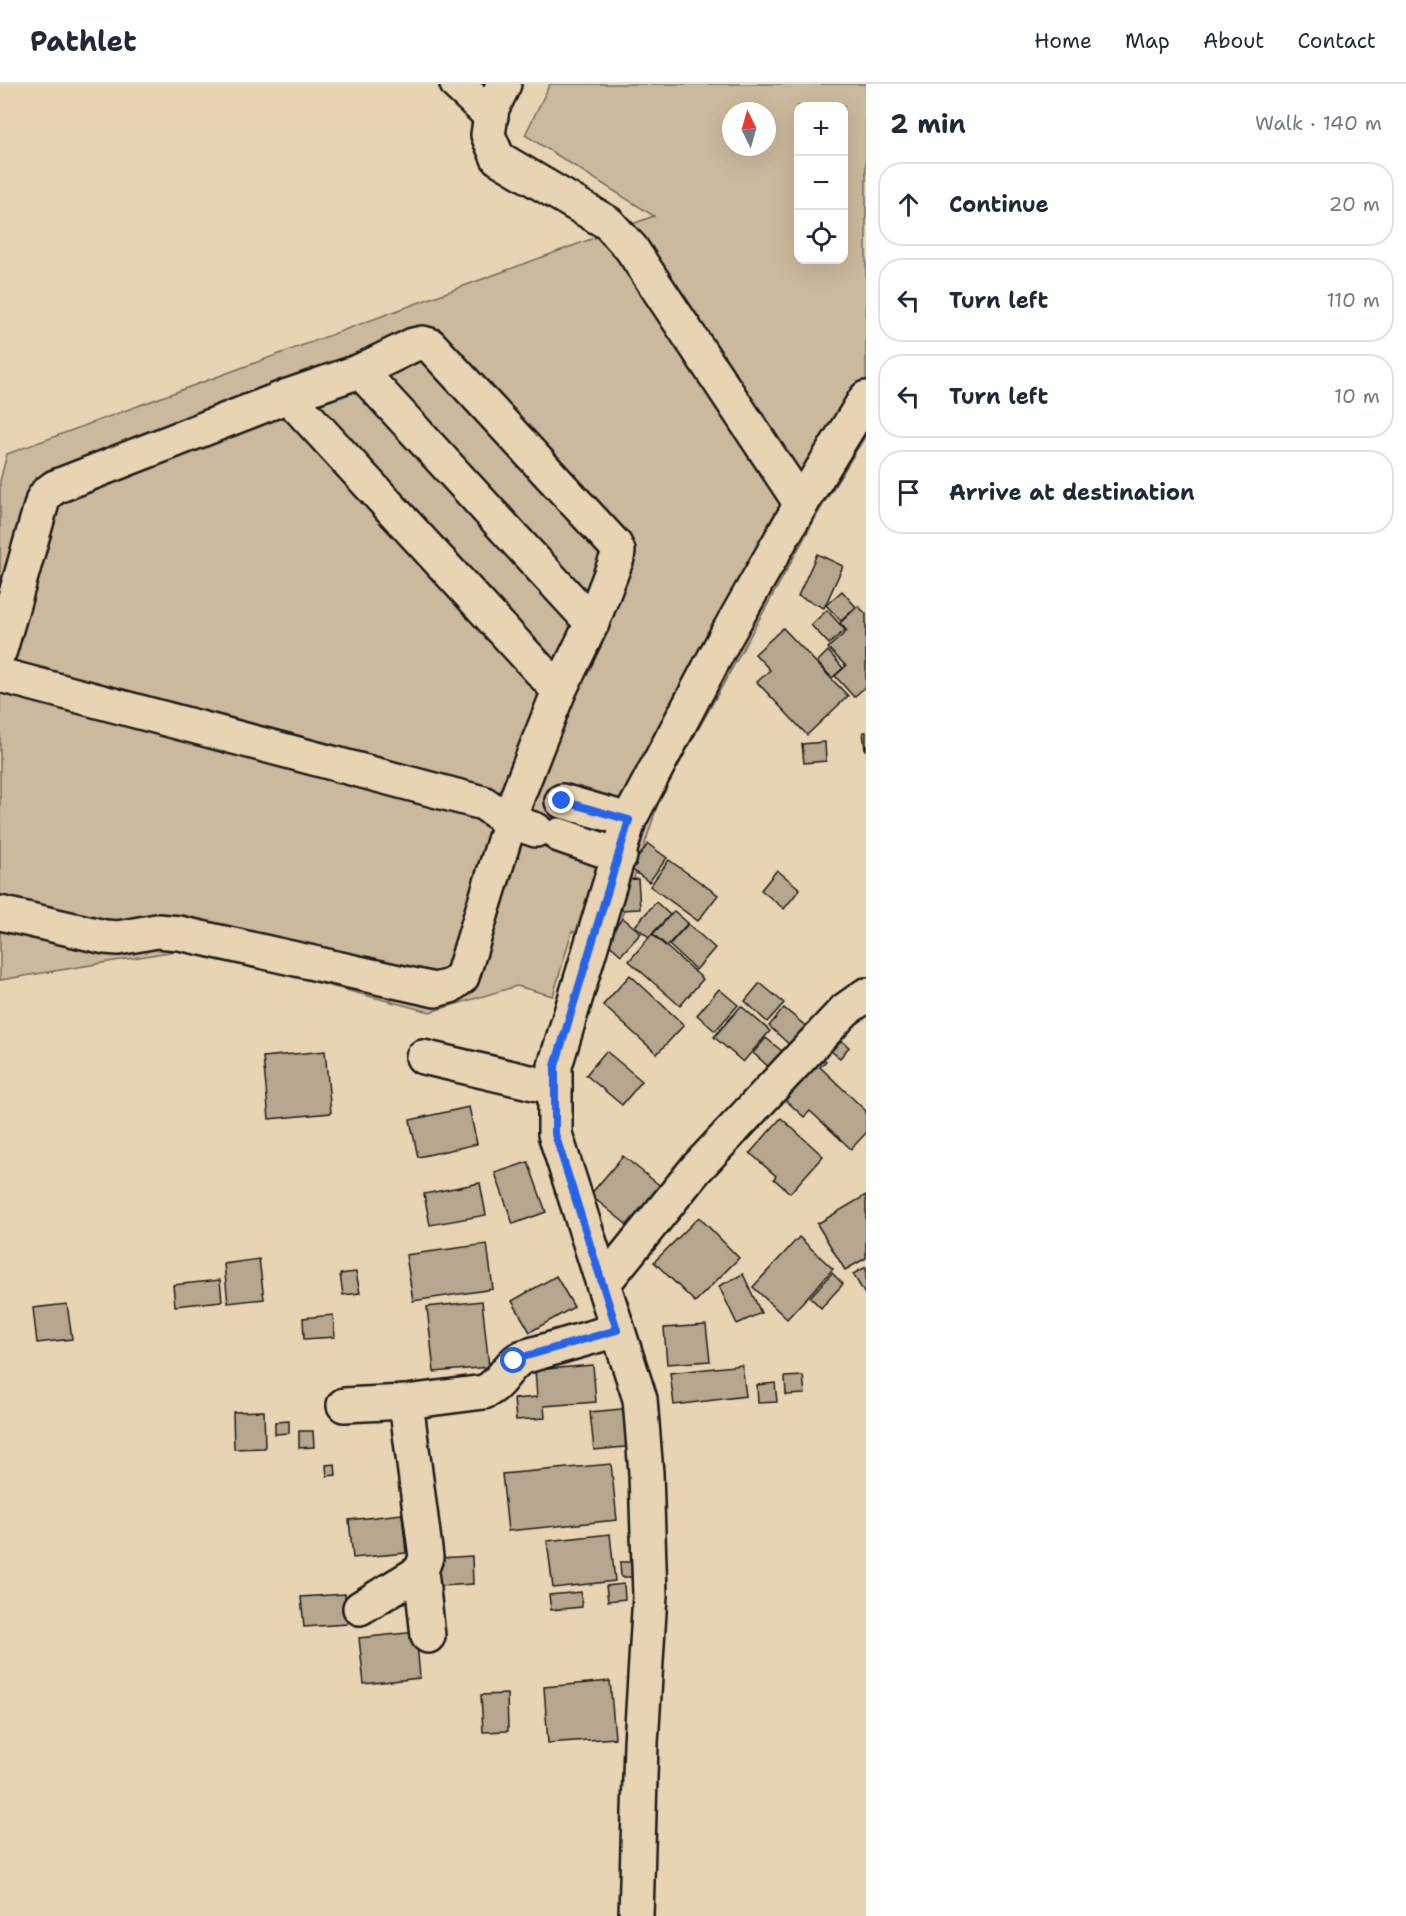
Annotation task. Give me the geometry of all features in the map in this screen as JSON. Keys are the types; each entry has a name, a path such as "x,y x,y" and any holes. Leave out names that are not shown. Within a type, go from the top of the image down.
{"street":[{"path":"457,84 491,116"},
{"path":"504,84 492,108 488,135 498,158 608,223 631,248 801,504"},
{"path":"0,650 43,500 55,486 288,396 360,371 413,345 422,343 430,345 615,545 618,551 592,623 560,691 538,813 462,977 450,986 435,990 179,933 157,931 118,938 105,937 0,913"},
{"path":"360,371 592,623"},
{"path":"288,396 560,691"},
{"path":"636,1916 641,1743 650,1595 640,1399 555,1134 555,1066 629,820 725,638 801,504 866,398"},
{"path":"0,675 483,803 538,813 629,820"},
{"path":"538,813 620,856"},
{"path":"603,1284 695,1170 845,1010 866,995"},
{"path":"423,1057 555,1088"},
{"path":"344,1405 406,1402 484,1392 494,1388 514,1361 617,1330"},
{"path":"406,1402 426,1557 421,1571 428,1636"},
{"path":"360,1608 421,1571"}],"shaded area":[{"path":"550,84 866,84 866,435 820,510 659,800 612,947 572,931 553,996 517,986 430,1012 187,949 0,980 0,481 7,454 654,216 525,135"}],"building":[{"path":"817,554 843,566 824,608 798,596"},
{"path":"842,591 856,607 841,621 826,605"},
{"path":"858,606 866,614 866,686 854,697 835,676 846,666 828,648 847,631 840,623"},
{"path":"827,610 845,630 829,644 811,625"},
{"path":"783,628 848,696 807,735 757,682 770,670 755,654"},
{"path":"828,651 843,668 832,678 817,662"},
{"path":"863,732 866,732 866,750 865,750"},
{"path":"825,742 826,761 804,763 802,744"},
{"path":"648,844 667,858 649,882 630,868"},
{"path":"669,860 718,895 698,921 650,886"},
{"path":"777,870 800,889 784,909 761,890"},
{"path":"638,879 640,909 620,910 618,880"},
{"path":"656,902 670,915 649,937 635,926"},
{"path":"674,911 688,923 667,946 653,934"},
{"path":"623,918 641,933 621,955 604,940"},
{"path":"688,924 715,948 696,970 669,945"},
{"path":"652,934 703,979 680,1006 629,961"},
{"path":"630,975 684,1025 657,1054 603,1005"},
{"path":"760,983 784,1003 767,1022 745,1001"},
{"path":"719,989 738,1005 715,1031 697,1015"},
{"path":"741,1006 770,1031 743,1062 714,1037"},
{"path":"784,1008 808,1028 791,1046 769,1026"},
{"path":"766,1038 783,1052 769,1067 753,1053"},
{"path":"838,1038 849,1047 840,1058 828,1049"},
{"path":"325,1051 331,1113 269,1119 263,1057"},
{"path":"606,1051 642,1081 622,1105 586,1075"},
{"path":"819,1055 826,1061 820,1067 866,1111 866,1133 851,1149 810,1111 804,1117 781,1096"},
{"path":"469,1107 477,1144 418,1157 410,1120"},
{"path":"781,1118 823,1156 790,1193 774,1179 776,1176 750,1153"},
{"path":"623,1156 668,1192 636,1232 590,1195"},
{"path":"528,1162 546,1212 513,1224 495,1173"},
{"path":"480,1183 486,1215 430,1225 424,1194"},
{"path":"866,1195 866,1258 845,1270 817,1224"},
{"path":"699,1217 739,1258 695,1302 654,1262"},
{"path":"799,1237 833,1269 787,1319 753,1287"},
{"path":"487,1244 493,1289 413,1301 406,1255"},
{"path":"259,1259 264,1299 228,1303 224,1264"},
{"path":"866,1267 866,1296 853,1274"},
{"path":"356,1272 360,1293 343,1295 340,1274"},
{"path":"832,1273 843,1284 821,1308 810,1297"},
{"path":"743,1274 761,1313 737,1324 719,1286"},
{"path":"556,1276 574,1307 530,1332 512,1301"},
{"path":"220,1280 222,1301 175,1306 173,1285"},
{"path":"482,1301 489,1367 434,1372 427,1307"},
{"path":"67,1304 72,1339 37,1343 33,1308"},
{"path":"333,1315 335,1337 304,1339 303,1318"},
{"path":"706,1325 710,1361 667,1364 664,1328"},
{"path":"593,1365 596,1402 544,1406 545,1418 516,1420 514,1399 537,1397 535,1370"},
{"path":"742,1365 746,1396 674,1405 670,1373"},
{"path":"803,1376 805,1394 786,1395 785,1377"},
{"path":"775,1383 777,1402 758,1403 757,1385"},
{"path":"632,1408 635,1446 594,1450 590,1412"},
{"path":"264,1411 265,1448 234,1449 233,1412"},
{"path":"289,1421 289,1433 275,1434 275,1422"},
{"path":"299,1431 313,1431 314,1447 299,1448"},
{"path":"335,1464 336,1475 327,1476 326,1465"},
{"path":"611,1464 617,1520 508,1531 502,1474"},
{"path":"402,1514 406,1553 353,1558 349,1520"},
{"path":"610,1534 615,1581 553,1588 547,1541"},
{"path":"472,1556 473,1584 440,1586 438,1558"},
{"path":"620,1562 632,1562 635,1577 621,1577"},
{"path":"624,1584 625,1599 608,1601 606,1586"},
{"path":"581,1592 582,1607 551,1610 549,1595"},
{"path":"345,1594 347,1624 304,1627 301,1597"},
{"path":"416,1632 420,1678 364,1684 359,1638"},
{"path":"610,1681 615,1738 548,1743 544,1687"},
{"path":"507,1694 508,1731 483,1732 481,1695"}],"route":[{"path":"514,1361 617,1330 555,1134 555,1066 629,820 562,801"}]}
